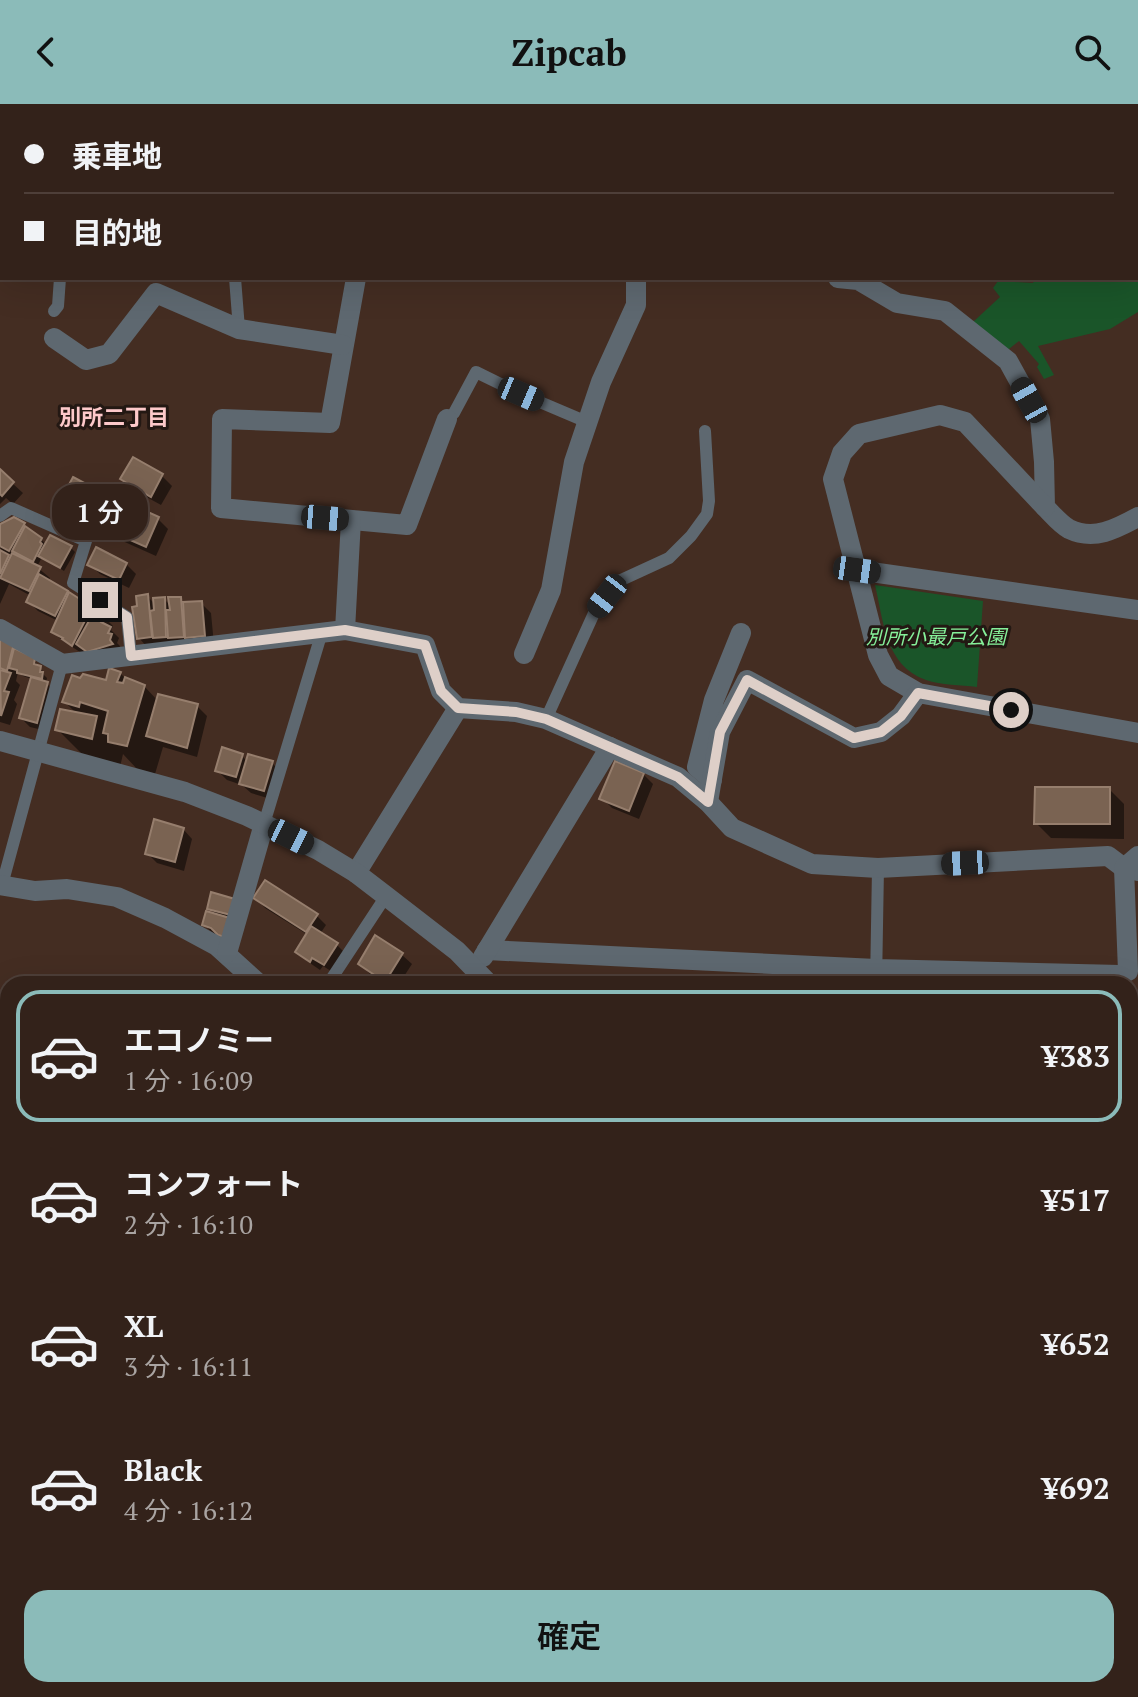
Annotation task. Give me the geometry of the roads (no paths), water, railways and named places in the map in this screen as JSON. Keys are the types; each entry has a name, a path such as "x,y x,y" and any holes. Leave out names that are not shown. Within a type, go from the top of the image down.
{"street":[{"path":"356,280 330,423 222,419 221,508 407,525 447,419"},
{"path":"524,654 551,590 574,462 601,382 636,305 636,280"},
{"path":"858,280 897,303 945,311 1008,361 1040,419 1045,507"},
{"path":"54,338 86,360 109,354 156,293 239,329 343,345"},
{"path":"1138,517 1113,530 1087,535 1067,528 965,422 940,415 859,434 842,453 833,479 878,655 889,676 918,693 1138,733"},
{"path":"345,630 351,520"},
{"path":"857,570 1138,610"},
{"path":"0,629 62,664 345,630 425,645 441,691 458,708 516,712 546,719 610,747 678,777 708,802 732,828 812,864 878,868 1108,856 1133,865 1128,971 1124,976"},
{"path":"712,780 697,767 714,700 741,633"},
{"path":"708,802 720,732 747,680 854,738 881,732 901,716 918,693"},
{"path":"356,873 458,708"},
{"path":"0,741 185,792 318,850 386,896 457,951 481,976"},
{"path":"482,976 487,950 610,747"},
{"path":"227,953 264,824"},
{"path":"1,885 35,891 67,889 117,897 217,946 251,976"},
{"path":"487,950 862,976"}],"lane":[{"path":"54,311 58,306 60,280"},
{"path":"235,280 239,329"},
{"path":"447,419 454,413 476,372 587,422"},
{"path":"546,719 595,611 619,581 669,558 707,514 705,431"},
{"path":"0,516 11,508 86,541 73,583 127,617 131,656"},
{"path":"264,824 322,632"},
{"path":"1,885 62,664"},
{"path":"876,976 878,868"},
{"path":"333,976 386,896"}],"district":[{"name":"別所二丁目","path":"114,417"}],"park label":[{"name":"別所小最戸公園","path":"936,637"}]}
